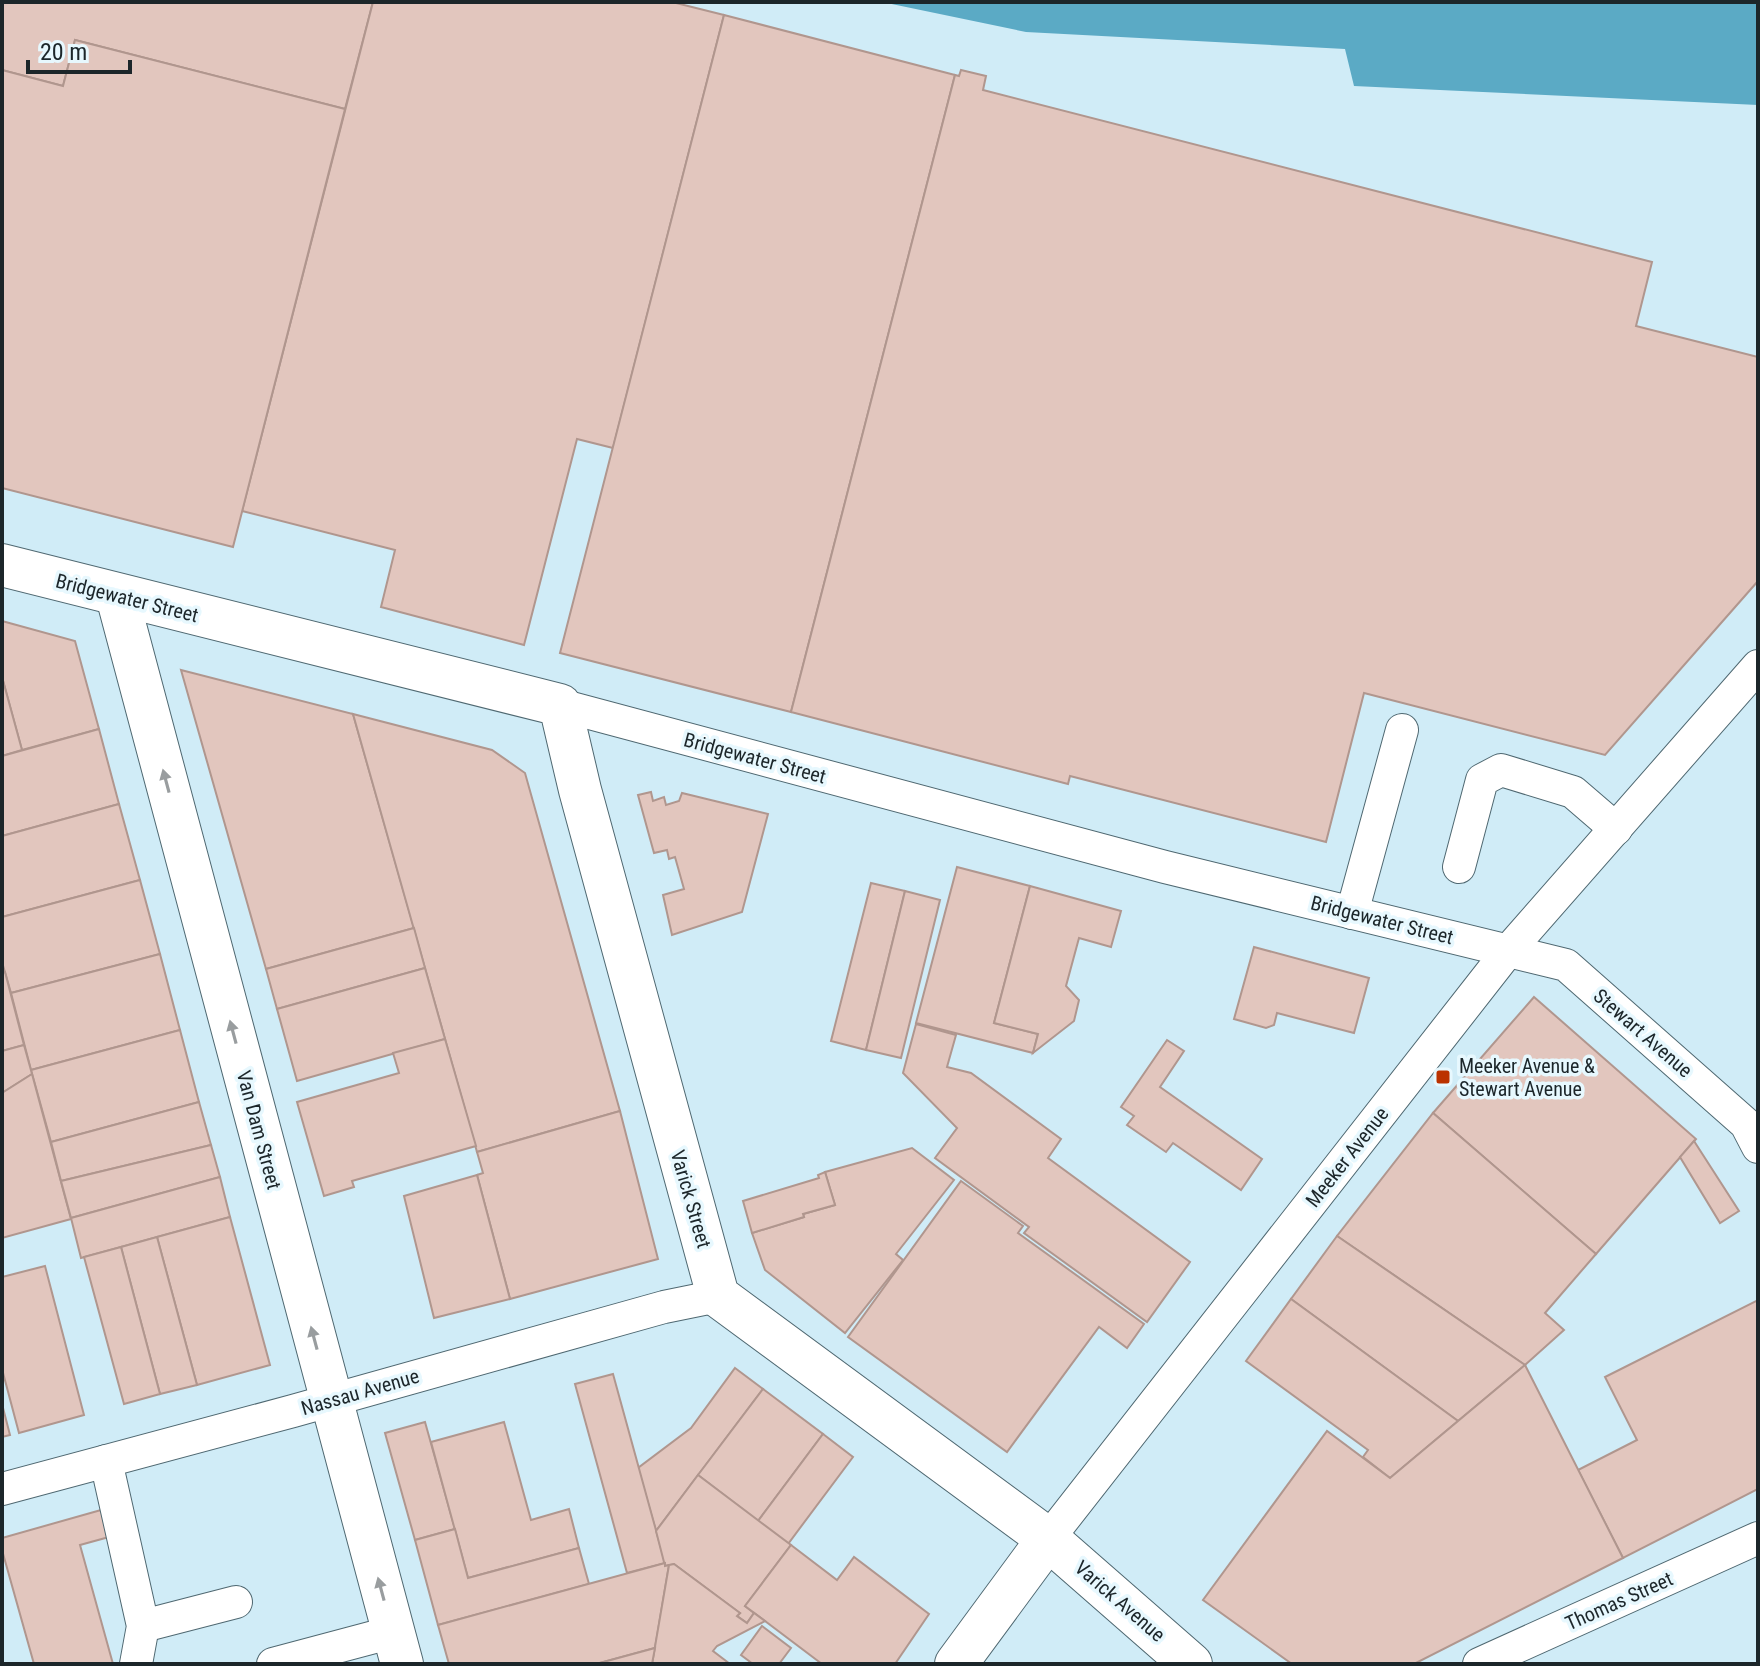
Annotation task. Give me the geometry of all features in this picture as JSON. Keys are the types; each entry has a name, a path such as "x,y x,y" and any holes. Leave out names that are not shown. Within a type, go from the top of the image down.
{"main road":[{"name":"Bridgewater Street","path":"2,565 560,705"},
{"name":"Van Dam Street","path":"117,596 397,1648"},
{"name":"Varick Street","path":"560,705 580,790 718,1296"},
{"path":"718,1296 1048,1539"},
{"name":"Meeker Avenue","path":"956,1664 1048,1539"},
{"name":"Varick Avenue","path":"1048,1539 1191,1664"}],"street":[{"name":"Meeker Avenue","path":"1048,1539 1508,951 1758,666"},
{"name":"Bridgewater Street","path":"560,705 832,780 1508,951"},
{"path":"1352,913 1402,730"},
{"path":"1459,867 1482,780 1501,770 1573,792 1616,829"},
{"name":"Stewart Avenue","path":"1508,951 1566,965 1746,1124 1758,1147"},
{"name":"Nassau Avenue","path":"2,1489 664,1307 718,1296"},
{"path":"106,1461 143,1626 136,1664"},
{"name":"Thomas Street","path":"1479,1664 1758,1538"},
{"path":"143,1626 236,1602"},
{"path":"273,1664 397,1648"}],"water":[{"path":"882,2 1758,2 1758,105 1354,86 1345,49 1026,32"}],"building":[{"path":"2,2 373,2 345,109 75,40 63,86 2,70"},
{"path":"373,2 672,2 724,15 613,448 577,439 524,645 381,607 395,550 242,511"},
{"path":"724,15 955,75 791,712 560,653"},
{"path":"75,40 345,109 233,547 2,488 2,70 63,86"},
{"path":"961,70 986,76 983,90 1652,262 1636,326 1758,357 1758,581 1605,755 1364,693 1326,842 1070,776 1068,784 791,712 955,75 959,76"},
{"path":"2,621 75,641 99,729 22,750 2,677"},
{"path":"181,670 353,714 414,928 266,969"},
{"path":"2,677 22,750 2,756"},
{"path":"353,714 492,750 525,773 620,1111 477,1152"},
{"path":"99,729 119,804 2,836 2,756"},
{"path":"651,792 653,801 664,797 666,805 679,801 682,793 768,814 742,912 672,935 663,895 684,889 675,857 669,859 667,850 654,853 638,795"},
{"path":"119,804 140,880 2,917 2,836"},
{"path":"957,867 1030,886 994,1023 1038,1034 1033,1053 916,1023"},
{"path":"140,880 160,954 11,993 2,962 2,917"},
{"path":"871,883 905,891 866,1050 831,1041"},
{"path":"1030,886 1121,911 1111,947 1079,938 1066,986 1079,1000 1074,1021 1033,1053 1038,1034 994,1023"},
{"path":"905,891 940,900 901,1058 866,1050"},
{"path":"414,928 425,968 277,1009 266,969"},
{"path":"1254,947 1369,978 1354,1033 1277,1013 1274,1025 1266,1028 1234,1019"},
{"path":"160,954 180,1030 31,1070 11,993"},
{"path":"425,968 445,1039 297,1081 277,1009"},
{"path":"5,972 24,1045 2,1051 2,973"},
{"path":"1534,997 1696,1139 1596,1254 1433,1113"},
{"path":"916,1024 956,1035 947,1067 971,1073 1061,1139 1048,1158 1190,1262 1147,1322 1024,1233 1029,1227 935,1158 957,1128 903,1073"},
{"path":"180,1030 199,1102 51,1142 31,1070"},
{"path":"445,1039 476,1146 352,1181 354,1187 324,1196 297,1102 399,1073 393,1053"},
{"path":"1167,1040 1184,1051 1160,1087 1262,1159 1241,1190 1173,1143 1166,1152 1127,1125 1134,1116 1121,1107"},
{"path":"24,1045 32,1074 2,1093 2,1051"},
{"path":"32,1074 71,1219 2,1238 2,1093"},
{"path":"199,1102 211,1145 61,1181 51,1142"},
{"path":"620,1111 658,1259 510,1299 477,1175 483,1173 477,1152"},
{"path":"1433,1113 1596,1254 1545,1313 1564,1330 1525,1365 1337,1236"},
{"path":"1694,1141 1739,1211 1720,1223 1680,1157"},
{"path":"211,1145 220,1177 71,1218 61,1181"},
{"path":"912,1148 954,1180 896,1254 903,1260 845,1333 765,1270 752,1233 835,1205 825,1172"},
{"path":"825,1172 835,1205 752,1233 743,1201 819,1178 818,1175"},
{"path":"477,1175 510,1299 434,1318 404,1196"},
{"path":"220,1177 230,1217 81,1258 71,1218"},
{"path":"961,1181 1023,1226 1018,1233 1144,1324 1127,1348 1099,1327 1007,1452 848,1337"},
{"path":"230,1217 270,1365 197,1385 157,1237"},
{"path":"1337,1236 1525,1365 1458,1421 1291,1299"},
{"path":"157,1237 197,1385 160,1394 121,1247"},
{"path":"121,1247 160,1394 124,1404 84,1257"},
{"path":"45,1266 84,1415 19,1433 2,1369 2,1277"},
{"path":"1291,1299 1458,1421 1390,1478 1363,1457 1368,1450 1246,1361"},
{"path":"1758,1300 1758,1489 1623,1558 1578,1470 1637,1440 1605,1377"},
{"path":"1525,1365 1623,1558 1414,1664 1292,1664 1203,1600 1327,1431 1390,1478"},
{"path":"735,1368 763,1389 656,1531 638,1468 691,1428"},
{"path":"613,1374 665,1563 627,1573 575,1384"},
{"path":"763,1389 823,1434 758,1521 698,1475"},
{"path":"2,1404 10,1435 2,1437"},
{"path":"425,1422 455,1529 415,1540 385,1433"},
{"path":"504,1422 531,1520 569,1509 579,1548 468,1578 431,1442"},
{"path":"823,1434 853,1457 788,1544 758,1521"},
{"path":"698,1475 791,1545 745,1606 754,1613 747,1623 737,1616 740,1613 674,1564 665,1566 656,1531"},
{"path":"101,1510 109,1537 80,1545 113,1664 34,1664 2,1550 2,1538"},
{"path":"455,1529 468,1578 579,1548 589,1584 438,1625 415,1540"},
{"path":"791,1545 837,1580 854,1557 929,1614 895,1664 822,1664 745,1606"},
{"path":"665,1563 665,1566 669,1565 655,1648 596,1664 449,1664 438,1625"},
{"path":"674,1564 740,1613 737,1616 747,1623 754,1613 765,1621 717,1646 713,1651 730,1664 652,1664 669,1565"},
{"path":"762,1626 791,1648 779,1664 753,1664 741,1655"},
{"path":"655,1648 652,1664 596,1664"}],"place":[{"name":"Meeker Avenue & Stewart Avenue","path":"1443,1077"}]}
